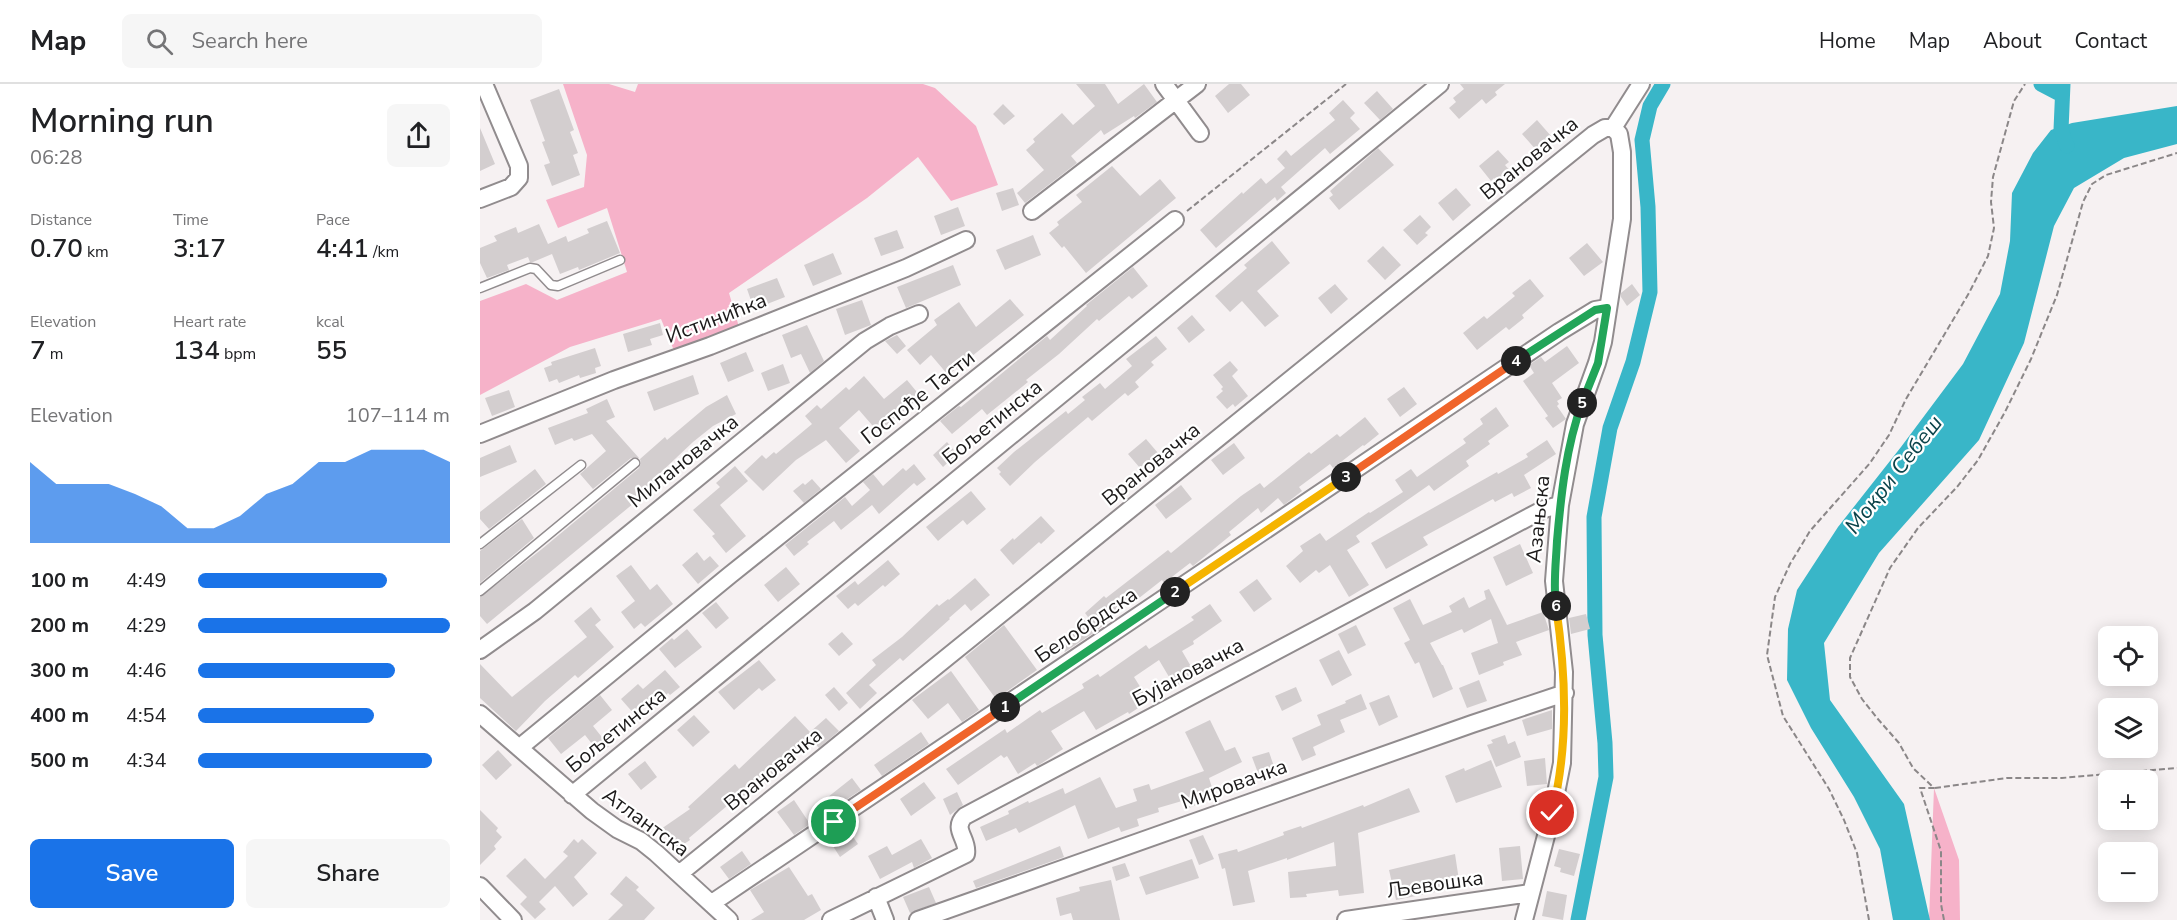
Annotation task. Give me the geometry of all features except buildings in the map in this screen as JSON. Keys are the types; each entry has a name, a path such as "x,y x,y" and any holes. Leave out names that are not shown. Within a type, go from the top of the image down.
{"street":[{"path":"480,199 511,186 519,178 519,166 484,84"},
{"path":"1164,84 1200,133"},
{"path":"1032,211 1174,99 1197,84"},
{"name":"Бољетинска","path":"572,795 1440,84"},
{"name":"Врановачка","path":"680,874 1593,135 1605,128 1613,128 1641,84"},
{"name":"Азањска","path":"1524,920 1558,789 1562,763 1565,693 1554,581 1560,504 1575,424 1600,352 1622,219 1622,152 1619,134 1613,128"},
{"name":"Госпође Тасти","path":"519,748 721,582 1175,220"},
{"name":"Истинићка","path":"480,434 614,380 766,324 906,268 966,240"},
{"name":"Белобрдска","path":"712,903 1559,332 1595,310 1607,308"},
{"name":"Милановачка","path":"480,650 535,611 865,341 890,326 919,314"},
{"name":"Бујановачка","path":"876,897 966,854 967,849 958,827 965,816 1544,509 1560,504"},
{"name":"Мировачка","path":"918,920 1565,693"},
{"name":"Атлантска","path":"480,714 572,795 617,829 641,841 729,920"},
{"path":"480,886 513,920"},
{"name":"Љевошка","path":"1346,920 1530,893"},
{"path":"831,920 876,897 885,920"}],"lane":[{"path":"480,288 530,268 536,269 551,285 558,285 620,260"},
{"path":"480,591 635,463"},
{"path":"480,544 581,465"}],"path":[{"path":"1175,220 1347,84"},
{"path":"1869,920 1857,853 1844,820 1829,789 1783,716 1780,706 1767,655 1775,597 1790,564 1810,531 1870,463 1889,435 1906,399 1988,256 1994,228 1991,201 1993,177 2014,101 2025,84"},
{"path":"1934,788 1913,768 1899,743 1862,699 1850,677 1850,658 1890,568 1918,528 1957,487 1978,460 2005,412 2031,359 2056,295 2083,202 2092,184 2106,175 2177,153"},
{"path":"1944,920 1941,904 1941,850 1920,788 2007,778 2062,778 2177,768"}],"shaded area":[{"path":"563,84 609,84 635,92 638,84 923,84 935,88 976,126 998,185 951,201 918,157 867,198 729,293 739,327 675,353 661,319 570,347 480,395 480,301 526,284 557,300 627,272 607,208 558,228 546,200 584,187 587,155"},
{"path":"1934,788 1959,860 1960,920 1929,920"}],"water":[{"name":"Мокри Себеш","path":"2177,106 2177,144 2124,158 2074,188 2054,226 2024,343 1979,440 1879,553 1824,643 1830,700 1904,804 1930,920 1893,920 1880,849 1854,797 1811,728 1787,680 1788,629 1797,590 1838,527 1963,364 2000,294 2010,241 2012,193 2033,153 2051,130 2072,123"}],"waterway":[{"path":"1578,920 1606,777 1595,635 1594,517 1610,428 1633,362 1650,292 1648,207 1642,140 1650,106 1663,84"},
{"path":"2041,84 2062,95"},
{"path":"2063,84 2061,130 2067,146"}],"route":[{"path":"834,822 1559,332 1595,310 1607,308 1598,363 1575,424 1560,504 1554,581 1565,693 1562,763 1552,813"}]}
